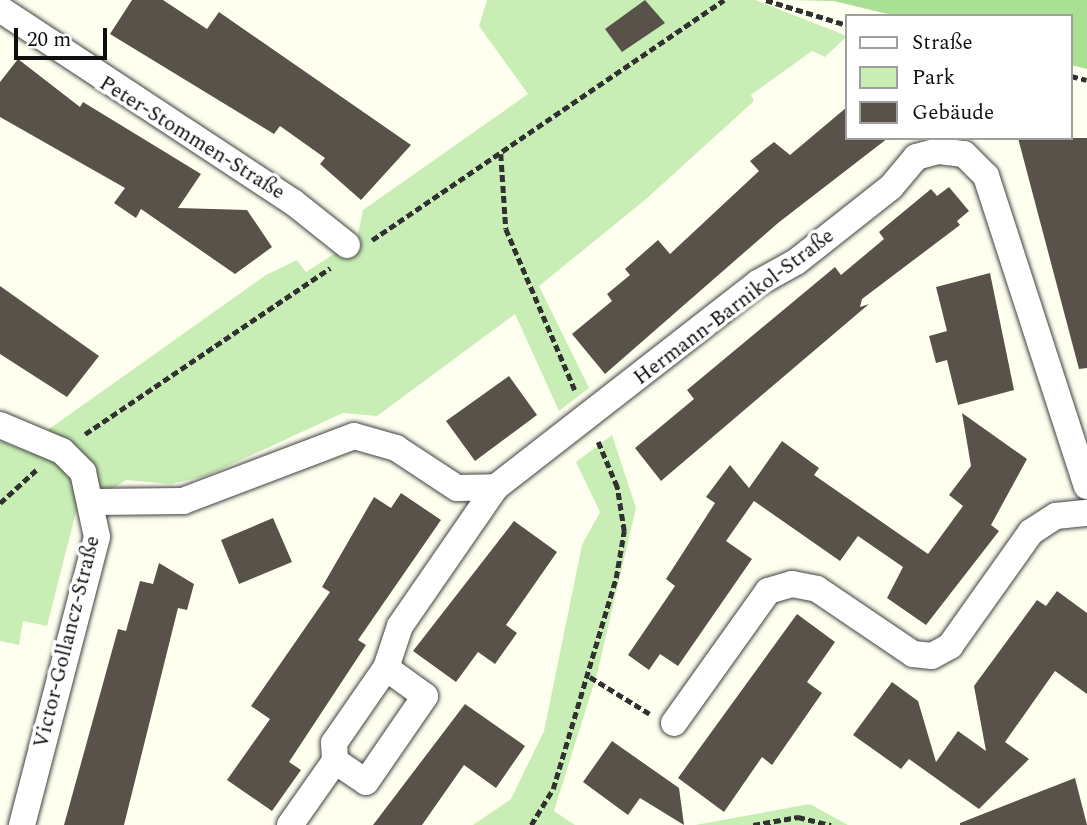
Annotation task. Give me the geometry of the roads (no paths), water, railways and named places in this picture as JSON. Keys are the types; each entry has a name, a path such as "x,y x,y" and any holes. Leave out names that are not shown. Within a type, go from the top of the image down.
{"street":[{"name":"Peter-Stommen-Straße","path":"0,9 293,202 349,251"},
{"name":"Hermann-Barnikol-Straße","path":"290,825 335,761 334,743 386,668 400,626 496,487 758,283 796,262 891,187 916,157 964,154 986,176 1087,486"},
{"name":"Victor-Gollancz-Straße","path":"0,425 62,451 83,472 94,502 97,537 22,825"},
{"path":"94,502 183,501 237,486 354,436 396,448 457,488 496,487"},
{"path":"674,723 768,591 792,584 817,589 913,654 932,656 950,646 1031,532 1056,516 1087,513"},
{"path":"335,761 366,782 425,696 386,668"}]}
